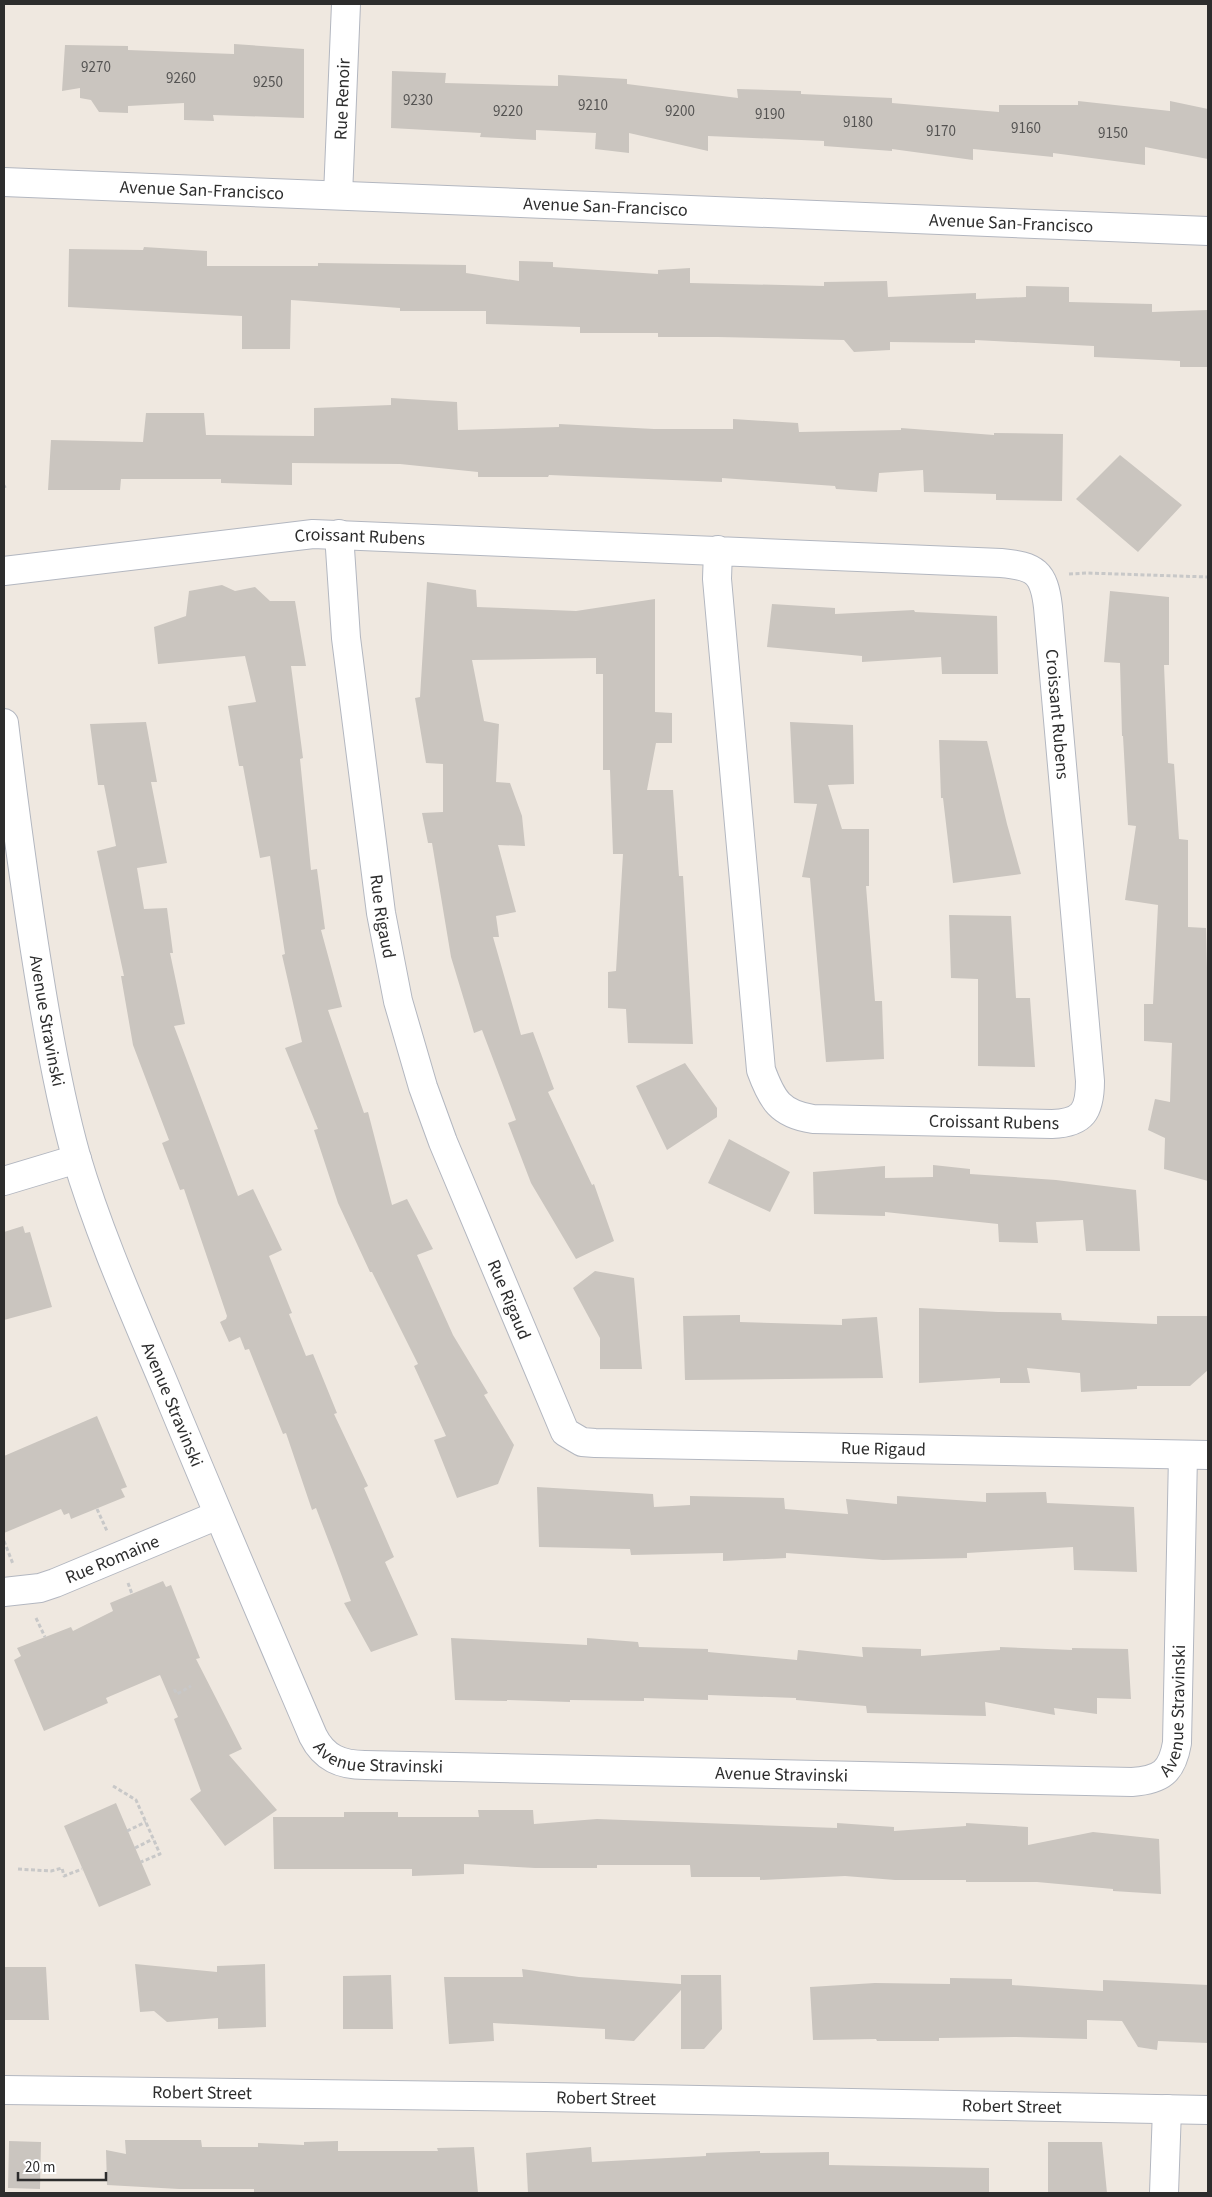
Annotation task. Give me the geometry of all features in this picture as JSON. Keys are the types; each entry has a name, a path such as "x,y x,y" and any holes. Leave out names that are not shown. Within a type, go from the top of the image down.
{"street":[{"name":"Rue Renoir","path":"338,195 346,4"},
{"name":"Avenue San-Francisco","path":"4,182 1208,231"},
{"name":"Croissant Rubens","path":"4,571 289,535 339,534 718,550 1001,563 1026,566 1039,575 1046,592 1048,607 1090,1081 1088,1103 1080,1118 1066,1124 813,1119 788,1113 771,1095 761,1070 717,579 718,550"},
{"name":"Rue Rigaud","path":"339,534 346,638 381,913 398,1001 423,1087 443,1142 565,1432 582,1442 595,1443 1196,1455"},
{"name":"Avenue Stravinski","path":"4,723 10,831 65,1116 77,1159 128,1298 218,1515 313,1736 322,1750 343,1763 365,1766 1147,1781 1160,1776 1169,1767 1174,1758 1177,1743 1196,1455"},
{"path":"4,1181 77,1159"},
{"name":"Rue Romaine","path":"4,1592 40,1588 55,1583 218,1515"},
{"name":"Robert Street","path":"4,2090 545,2097 1208,2110"},
{"path":"1164,2193 1167,2109"}],"path":[{"path":"1061,576 1087,573 1208,577"},
{"path":"174,1689 177,1694 191,1686"},
{"path":"113,1786 136,1800 160,1854 141,1862"},
{"path":"128,1830 146,1822"},
{"path":"135,1848 153,1839"},
{"path":"18,1869 51,1871 62,1868 64,1876 82,1869"}],"building":[{"path":"234,44 304,49 304,118 213,115 214,121 184,120 184,103 128,106 128,113 99,112 91,100 80,98 80,88 62,91 65,45 128,46 128,50 234,54"},
{"path":"392,71 446,73 445,83 558,86 558,75 627,79 627,84 738,98 737,89 801,91 801,94 892,98 892,103 999,112 999,105 1078,105 1078,101 1170,111 1170,101 1208,109 1208,159 1145,147 1145,165 1053,153 1053,157 973,149 973,160 892,149 892,151 824,146 824,141 708,136 708,151 629,133 629,153 595,149 596,133 536,130 536,140 480,137 481,133 391,128"},
{"path":"144,247 207,251 207,266 318,266 318,263 466,265 466,273 519,281 519,261 553,262 553,267 658,274 658,270 690,268 690,283 824,286 824,282 887,281 888,297 976,293 976,299 1026,297 1026,286 1069,287 1069,302 1152,304 1152,312 1208,310 1208,367 1180,367 1180,361 1094,357 1094,346 975,340 975,343 890,342 890,350 854,352 844,340 658,337 658,333 580,333 580,327 486,324 486,311 400,311 400,308 291,300 290,349 242,349 242,316 68,307 69,249 143,250"},
{"path":"391,398 457,402 458,430 559,427 559,424 654,429 733,429 733,419 798,423 799,432 901,430 901,428 994,435 994,433 1063,434 1062,501 996,500 996,494 924,492 923,470 879,473 877,492 836,489 835,486 722,478 722,482 549,475 548,477 478,477 478,472 400,464 292,463 292,485 221,483 221,479 121,479 120,490 48,490 51,440 143,442 146,413 204,413 206,435 314,436 314,408 391,405"},
{"path":"1120,455 1182,505 1138,552 1076,499"},
{"path":"427,582 476,590 477,607 576,611 655,599 655,712 672,713 672,743 656,743 647,790 673,790 679,876 683,876 693,1044 628,1043 626,1009 608,1008 608,972 616,971 623,854 613,854 610,770 603,770 603,674 596,674 596,658 472,660 484,721 499,724 496,782 510,783 522,816 525,846 498,845 516,912 496,916 499,937 493,937 521,1035 533,1032 554,1089 548,1092 592,1185 594,1184 614,1241 576,1259 531,1183 508,1123 516,1120 482,1030 474,1033 451,957 432,843 428,843 422,813 443,812 443,764 426,763 415,698 420,697"},
{"path":"222,585 235,591 255,587 270,601 295,601 306,666 291,666 303,758 300,759 311,870 317,869 325,929 321,930 342,1007 328,1010 364,1113 368,1112 392,1205 407,1199 433,1249 417,1255 453,1335 488,1393 484,1395 514,1445 498,1484 457,1498 434,1440 446,1436 414,1366 418,1364 372,1272 370,1272 338,1203 314,1130 318,1129 285,1048 302,1042 282,955 285,954 270,856 260,858 243,766 239,766 228,706 256,702 245,656 158,664 154,627 186,616 189,591"},
{"path":"1110,591 1169,597 1169,665 1164,665 1168,763 1174,764 1179,839 1188,840 1188,927 1206,928 1208,1181 1164,1169 1165,1138 1148,1130 1155,1099 1170,1102 1172,1043 1144,1041 1144,1004 1153,1004 1158,905 1125,900 1136,826 1128,825 1122,736 1120,663 1104,662"},
{"path":"772,604 835,608 835,614 914,610 915,612 997,616 998,674 942,674 941,657 862,662 862,656 767,647"},
{"path":"146,722 157,782 151,782 167,863 137,868 144,909 167,908 173,953 170,953 185,1024 174,1026 238,1196 253,1189 282,1250 269,1256 292,1313 289,1314 306,1356 313,1354 337,1413 334,1414 368,1486 364,1488 394,1557 385,1562 418,1635 371,1652 344,1603 351,1601 334,1555 316,1508 312,1510 286,1433 283,1434 249,1349 245,1350 240,1337 229,1342 220,1322 226,1319 227,1316 184,1189 180,1190 162,1143 169,1140 133,1045 121,976 124,976 97,851 116,846 104,785 98,785 90,724"},
{"path":"790,722 853,725 854,784 828,785 842,829 869,829 869,886 866,886 875,1001 882,1001 884,1059 826,1062 810,878 802,877 817,804 794,803"},
{"path":"939,740 987,741 1021,874 953,883 943,798 941,798"},
{"path":"949,915 1011,916 1016,998 1030,998 1035,1067 978,1066 978,979 951,978"},
{"path":"685,1063 717,1108 717,1117 667,1150 636,1086"},
{"path":"729,1139 790,1172 770,1212 708,1183"},
{"path":"933,1165 970,1169 970,1174 1056,1180 1136,1190 1140,1251 1086,1251 1083,1220 1036,1222 1038,1243 999,1242 998,1224 885,1212 885,1216 814,1214 813,1172 885,1166 885,1178 933,1177"},
{"path":"23,1226 25,1233 30,1232 52,1307 4,1320 4,1232"},
{"path":"595,1271 634,1278 642,1369 600,1369 600,1338 573,1288"},
{"path":"919,1308 1061,1313 1062,1320 1157,1324 1157,1316 1208,1316 1208,1370 1190,1386 1137,1386 1137,1389 1081,1392 1080,1373 1027,1368 1030,1383 1000,1383 1000,1378 919,1383"},
{"path":"740,1315 740,1322 842,1325 842,1319 877,1317 883,1378 685,1380 683,1316"},
{"path":"97,1416 127,1487 121,1489 125,1497 71,1519 69,1513 64,1515 61,1509 4,1533 4,1456"},
{"path":"537,1487 653,1494 654,1507 690,1505 690,1496 784,1498 785,1509 848,1514 846,1499 897,1504 897,1496 986,1502 986,1493 1046,1492 1047,1503 1134,1507 1137,1572 1074,1570 1073,1547 967,1553 967,1558 883,1560 786,1553 786,1558 723,1561 723,1553 631,1555 630,1549 539,1547"},
{"path":"163,1581 166,1587 171,1585 200,1658 196,1659 242,1749 229,1755 277,1810 225,1846 190,1799 201,1791 174,1719 178,1717 160,1675 106,1698 108,1703 44,1731 14,1660 21,1656 17,1648 71,1627 73,1631 113,1611 110,1603"},
{"path":"451,1638 587,1645 587,1638 638,1642 639,1647 708,1649 708,1652 797,1660 798,1650 863,1657 862,1647 921,1649 921,1656 1000,1650 1000,1647 1072,1650 1072,1648 1128,1649 1131,1699 1097,1698 1097,1714 1054,1708 1055,1715 985,1702 986,1716 867,1713 866,1706 796,1700 796,1698 708,1695 708,1700 644,1698 644,1701 570,1700 570,1702 455,1700"},
{"path":"116,1803 151,1885 99,1907 64,1826"},
{"path":"478,1810 533,1810 534,1824 597,1819 837,1828 837,1823 894,1827 894,1831 966,1826 966,1823 1028,1827 1028,1845 1093,1832 1159,1839 1161,1894 1113,1891 1113,1889 1037,1882 895,1880 845,1876 760,1880 760,1877 691,1877 690,1865 597,1865 597,1868 535,1868 464,1864 464,1874 412,1876 412,1869 274,1869 273,1817 344,1817 344,1812 398,1812 398,1817 479,1817"},
{"path":"135,1964 217,1972 217,1966 265,1964 266,2027 218,2029 218,2018 167,2022 154,2011 140,2012"},
{"path":"4,1967 46,1967 49,2020 4,2020"},
{"path":"522,1969 579,1977 681,1984 681,1975 721,1975 722,2029 704,2049 681,2049 681,1990 634,2041 605,2039 605,2029 493,2023 494,2041 449,2044 444,1977 523,1977"},
{"path":"391,1975 393,2029 343,2029 343,1976"},
{"path":"950,1978 1012,1979 1012,1985 1103,1991 1103,1980 1208,1985 1208,2043 1158,2041 1157,2050 1138,2047 1122,2021 1087,2020 1087,2039 1014,2037 939,2038 939,2041 813,2040 810,1987 875,1983 950,1984"},
{"path":"125,2140 201,2140 202,2147 258,2147 258,2143 304,2145 304,2142 338,2141 338,2151 438,2151 437,2148 474,2147 478,2193 254,2193 254,2189 179,2189 107,2185 106,2150 126,2154"},
{"path":"9,2141 41,2142 40,2189 8,2188"},
{"path":"1048,2142 1102,2142 1107,2193 1048,2193"},
{"path":"591,2147 592,2162 706,2156 706,2153 760,2151 760,2153 829,2152 829,2165 989,2168 989,2193 528,2193 526,2153"}]}
